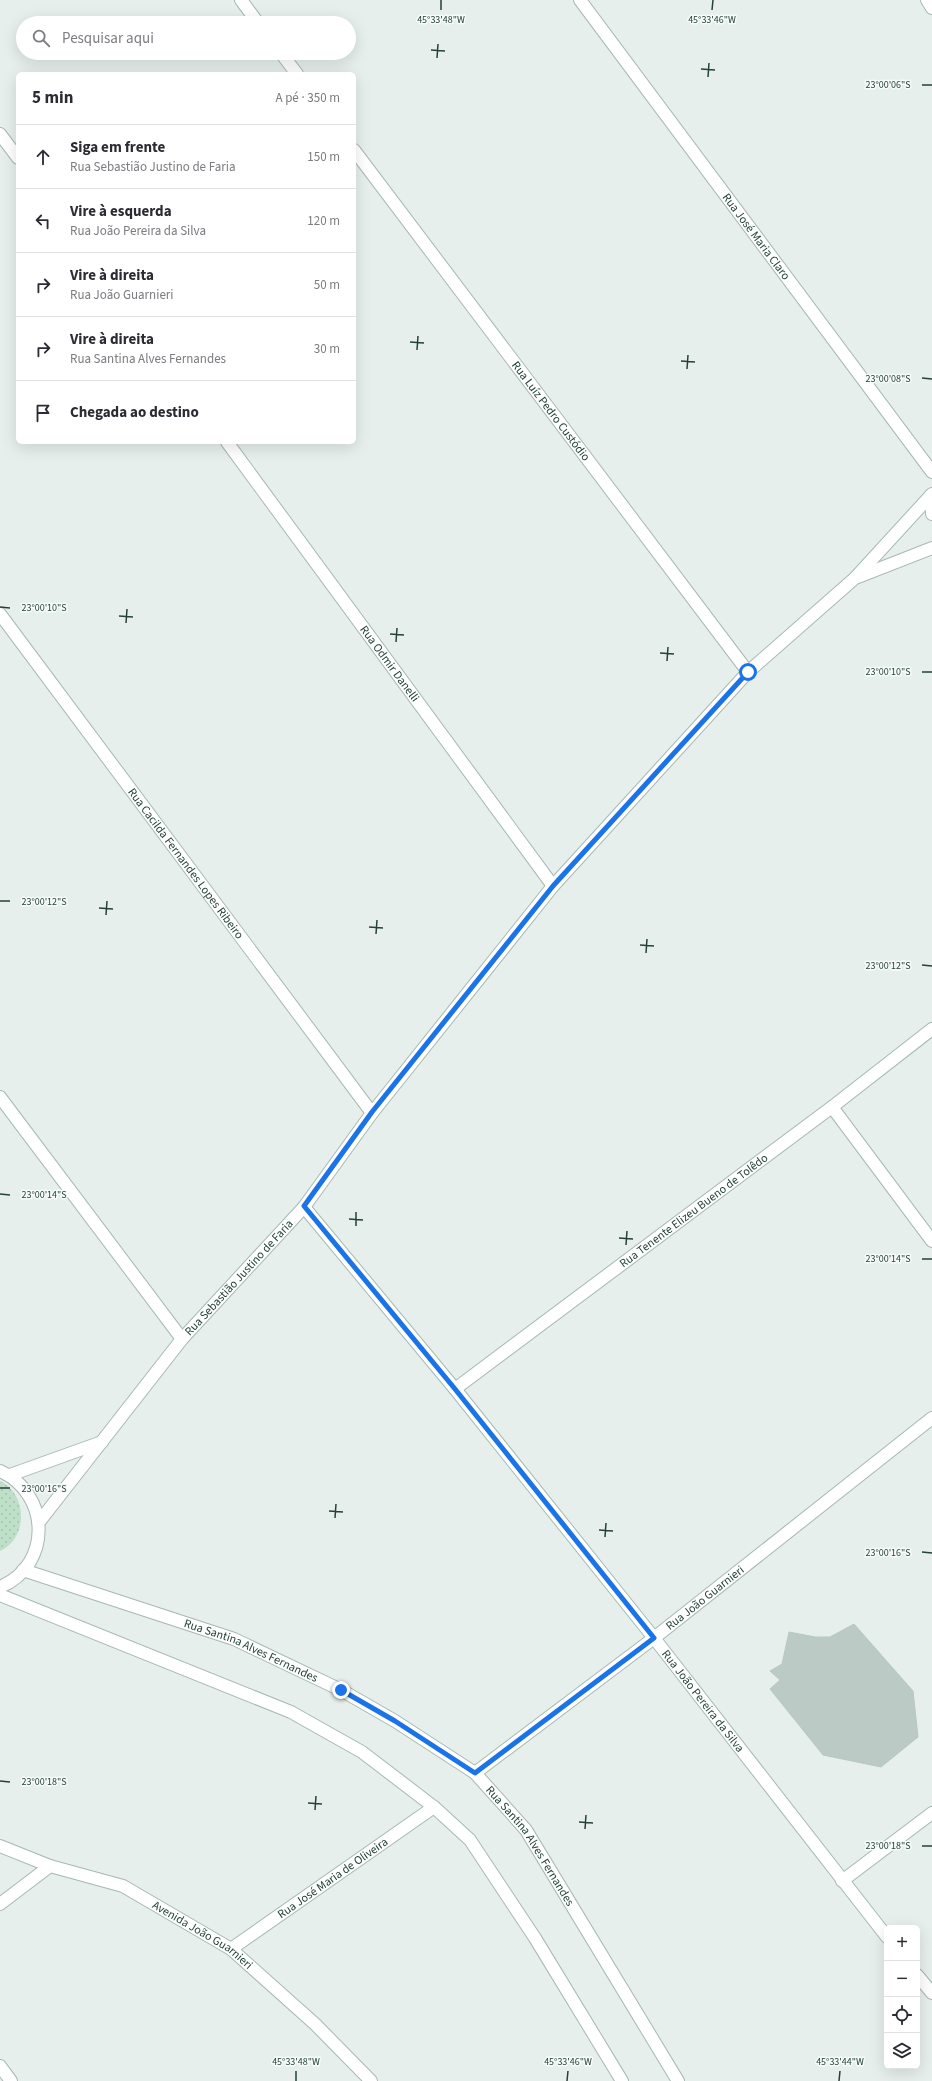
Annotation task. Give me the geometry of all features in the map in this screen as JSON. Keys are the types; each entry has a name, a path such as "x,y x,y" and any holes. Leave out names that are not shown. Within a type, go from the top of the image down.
{"street":[{"path":"241,0 253,16"},
{"name":"Rua José Maria Claro","path":"580,0 932,472"},
{"path":"927,0 932,8"},
{"path":"286,60 295,72"},
{"path":"0,134 16,155"},
{"name":"Rua Luíz Pedro Custódio","path":"356,153 748,672"},
{"name":"Rua Odmir Danelli","path":"228,444 553,886"},
{"name":"Rua Sebastião Justino de Faria","path":"932,494 932,514"},
{"name":"Rua Sebastião Justino de Faria","path":"39,1522 182,1338 304,1206 372,1112 553,886 748,672 855,578 932,494"},
{"name":"Rua Sebastião Justino de Faria","path":"855,578 932,548"},
{"name":"Rua Cacilda Fernandes Lopes Ribeiro","path":"0,614 372,1112"},
{"name":"Rua Tenente Elizeu Bueno de Tolêdo","path":"455,1389 832,1107 932,1029"},
{"path":"0,1097 182,1338"},
{"path":"832,1107 932,1241"},
{"name":"Rua João Pereira da Silva","path":"304,1206 455,1389 654,1638 884,1933"},
{"name":"Rua João Guarnieri","path":"475,1773 654,1638 932,1418"},
{"path":"5,1473 102,1442"},
{"path":"0,1587 8,1583 24,1570 33,1556 38,1539 39,1522 34,1504 24,1488 5,1473"},
{"name":"Rua Santina Alves Fernandes","path":"24,1570 234,1639 341,1690 395,1721 475,1773 526,1830 678,2081"},
{"path":"0,1595 291,1712 362,1752 434,1807 470,1840 535,1938 622,2081"},
{"name":"Rua José Maria de Oliveira","path":"231,1948 434,1807"},
{"path":"842,1881 932,1813"},
{"name":"Avenida João Guarnieri","path":"0,1846 50,1866 123,1886 231,1948 315,2024 371,2081"},
{"path":"0,1904 50,1866"},
{"path":"920,1978 932,1993"},
{"path":"0,2066 11,2081"}],"green space":[{"path":"0,1481 9,1487 16,1496 20,1506 21,1516 20,1527 16,1537 9,1545 0,1551"}],"building":[{"path":"854,1624 913,1691 918,1737 881,1767 823,1755 770,1689 780,1680 770,1671 782,1664 789,1632 815,1637 830,1637"}],"route":[{"path":"341,1690 395,1721 475,1773 654,1638 455,1389 304,1206 372,1112 553,886 748,672"}]}
